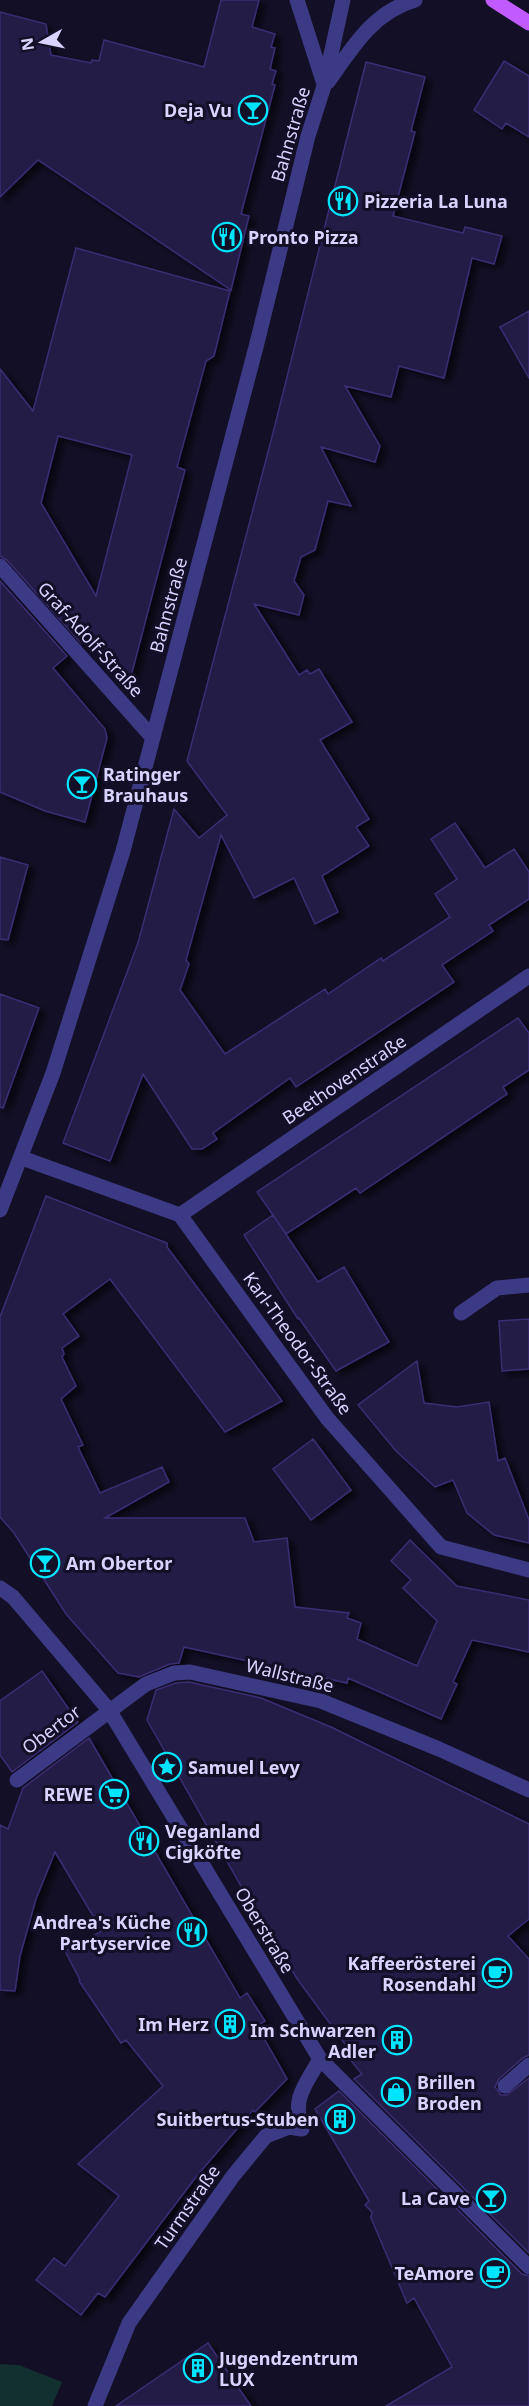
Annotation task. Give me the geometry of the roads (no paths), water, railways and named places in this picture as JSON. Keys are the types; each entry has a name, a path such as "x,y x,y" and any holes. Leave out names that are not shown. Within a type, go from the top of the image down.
{"main road":[{"path":"493,0 529,23"}],"street":[{"path":"297,0 303,12 324,87"},
{"name":"Bahnstraße","path":"0,1210 53,1073 123,851 256,347 308,136 324,87 344,0"},
{"path":"324,87 368,28 381,17 415,0"},
{"name":"Graf-Adolf-Straße","path":"0,566 153,738"},
{"name":"Beethovenstraße","path":"180,1215 529,976"},
{"path":"22,1158 180,1215"},
{"name":"Karl-Theodor-Straße","path":"180,1215 327,1418 441,1547 529,1570"},
{"path":"462,1314 497,1288 529,1285"},
{"name":"Oberstraße","path":"0,1588 13,1597 109,1710 320,2059 529,2266"},
{"name":"Wallstraße","path":"109,1710 159,1677 174,1673 203,1674 321,1701 439,1749 529,1790"},
{"name":"Obertor","path":"17,1780 109,1710"},
{"name":"Turmstraße","path":"95,2406 129,2323 233,2176 266,2136 289,2127 302,2129 297,2111 299,2096 320,2059"},
{"path":"505,2086 529,2065"}],"place":[{"name":"Deja Vu","path":"253,110"},
{"name":"Pizzeria La Luna","path":"343,201"},
{"name":"Pronto Pizza","path":"227,237"},
{"name":"Ratinger Brauhaus","path":"82,784"},
{"name":"Am Obertor","path":"45,1563"},
{"name":"Samuel Levy","path":"167,1767"},
{"name":"REWE","path":"114,1794"},
{"name":"Veganland Cigköfte","path":"144,1841"},
{"name":"Andrea's Küche Partyservice","path":"192,1932"},
{"name":"Kaffeerösterei Rosendahl","path":"497,1973"},
{"name":"Im Herz","path":"230,2024"},
{"name":"Im Schwarzen Adler","path":"397,2040"},
{"name":"Brillen Broden","path":"396,2092"},
{"name":"Suitbertus-Stuben","path":"340,2119"},
{"name":"La Cave","path":"491,2198"},
{"name":"TeAmore","path":"495,2273"},
{"name":"Jugendzentrum LUX","path":"198,2368"}]}
